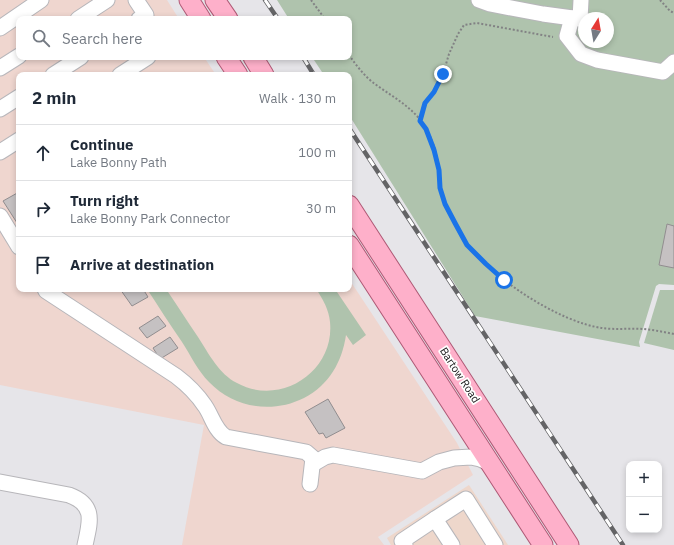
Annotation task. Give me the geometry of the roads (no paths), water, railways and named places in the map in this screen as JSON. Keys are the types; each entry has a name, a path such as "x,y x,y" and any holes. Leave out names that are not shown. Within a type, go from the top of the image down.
{"main road":[{"path":"189,0 199,16"},
{"path":"215,0 226,16"},
{"path":"228,60 236,72"},
{"path":"255,60 262,72"},
{"name":"Bartow Road","path":"352,210 569,545"},
{"name":"Bartow Road","path":"352,251 543,545"}],"street":[{"path":"18,16 41,0"},
{"path":"83,16 107,0"},
{"path":"136,0 144,16"},
{"path":"479,0 542,14 572,18 580,18 581,0"},
{"path":"0,28 16,17"},
{"path":"572,18 567,36 581,54 597,60 663,72 674,62"},
{"path":"0,68 16,58"},
{"path":"58,72 76,60"},
{"path":"125,72 143,60"},
{"path":"0,109 16,99"},
{"path":"0,152 16,142"},
{"path":"0,216 16,242"},
{"path":"48,292 176,376 190,387 205,405 221,434 226,437 306,452 313,458 310,484"},
{"path":"312,464 325,457 333,455 422,471 439,462 454,458 471,457 491,464"},
{"path":"0,482 69,495 77,498 86,506 91,518 85,545"},
{"path":"405,545 402,541 466,499 495,545"},
{"path":"435,519 452,545"}],"railway":[{"path":"265,0 276,16"},
{"path":"305,60 312,72"},
{"path":"352,133 623,545"}]}
